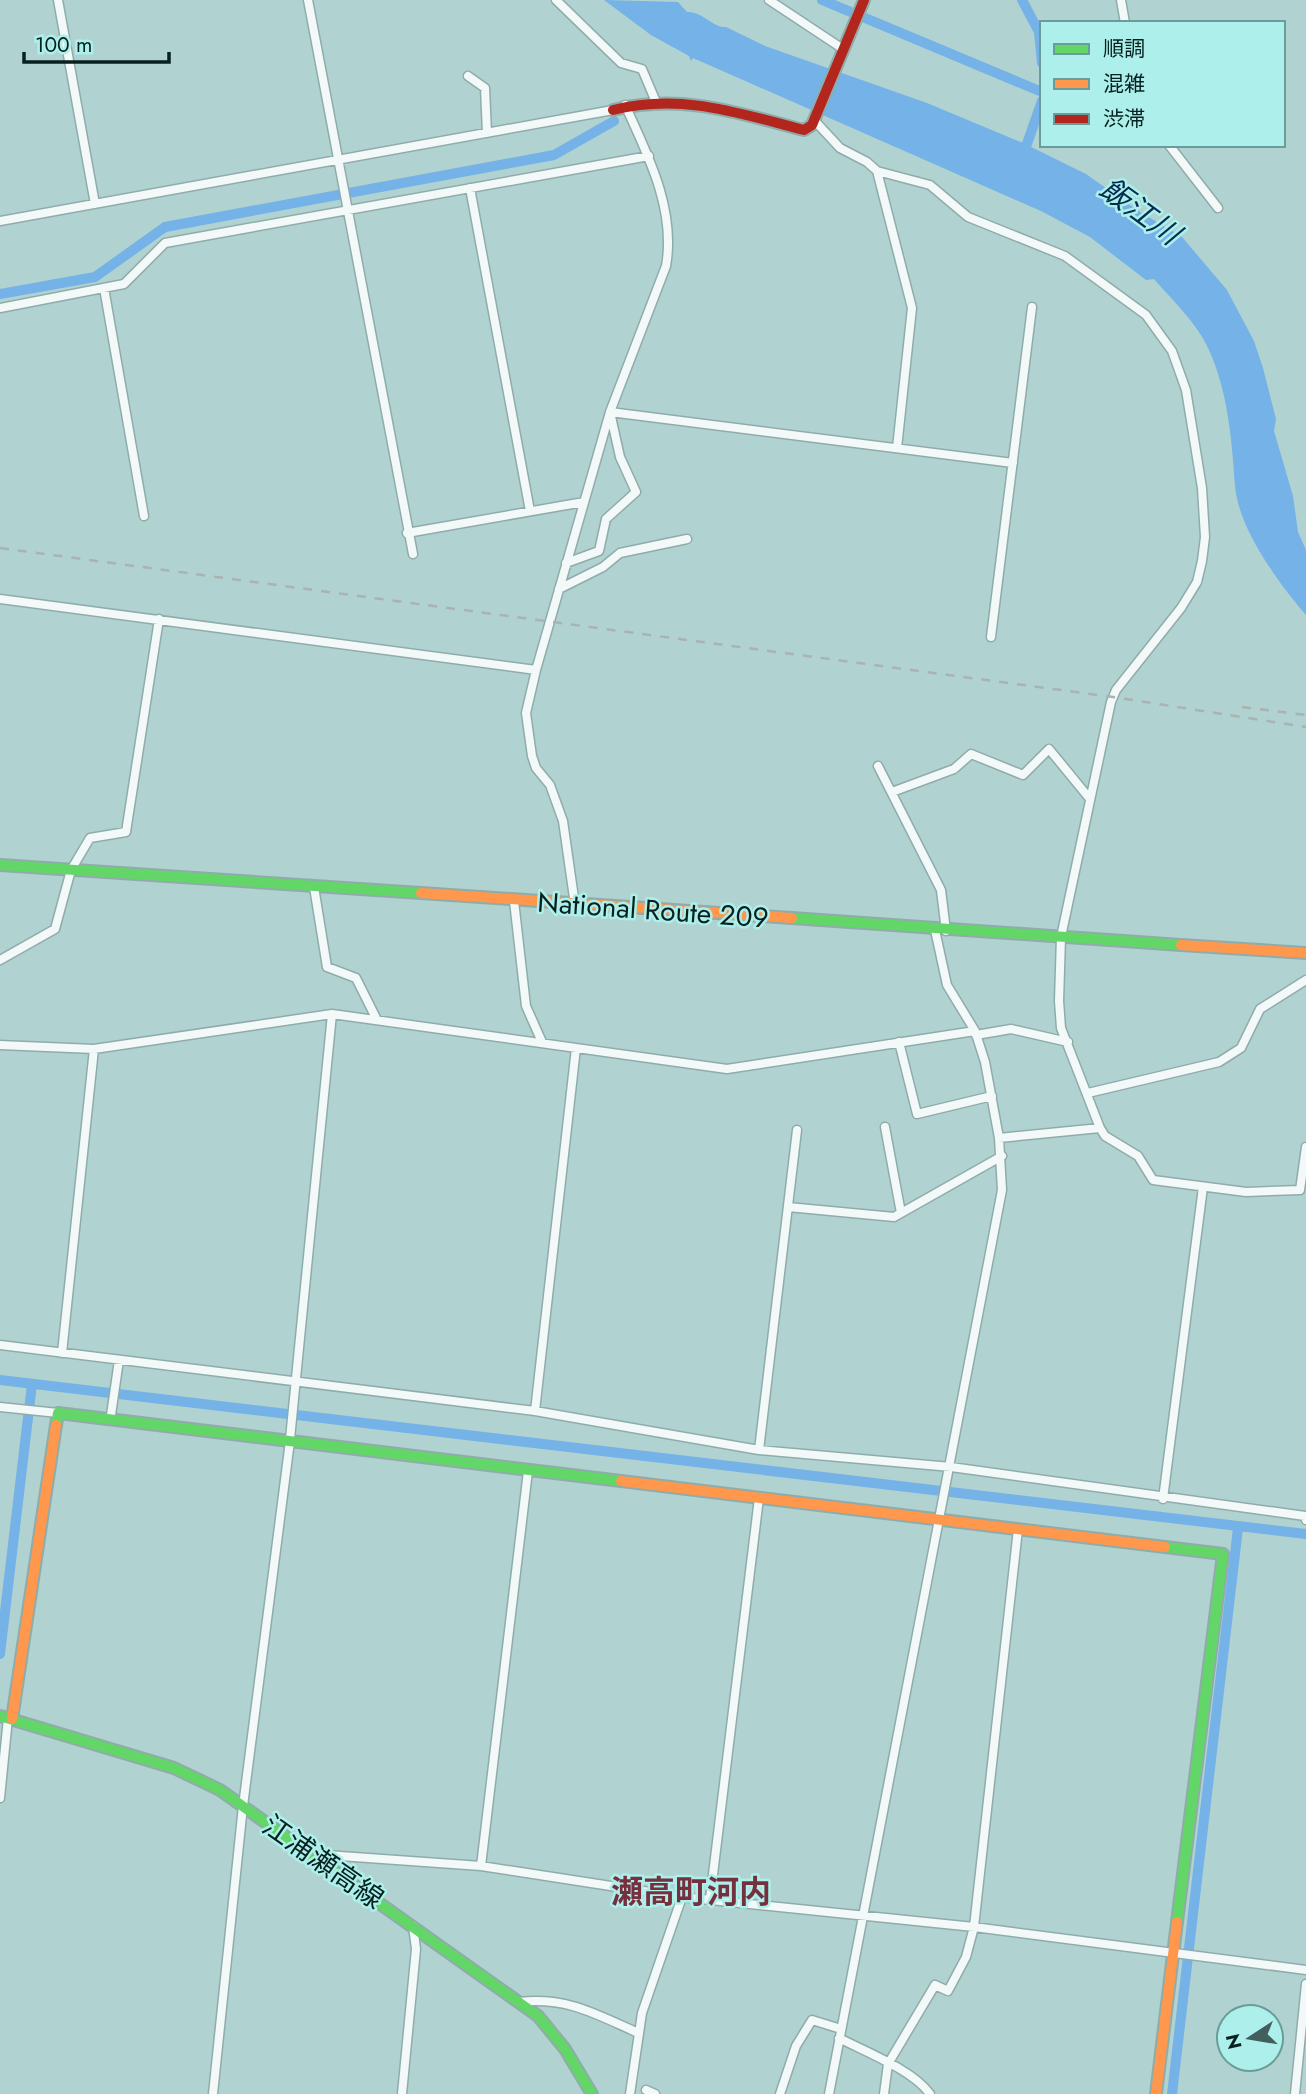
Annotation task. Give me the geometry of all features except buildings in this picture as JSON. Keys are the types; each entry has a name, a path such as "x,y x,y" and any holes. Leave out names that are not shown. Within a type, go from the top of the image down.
{"main road":[{"path":"612,110 625,105 656,102 727,108 796,130 804,130 814,120 862,2"},
{"name":"National Route 209","path":"0,865 1306,953"},
{"path":"7,1718 58,1413 111,1417 528,1471 941,1517 1223,1554 1156,2094"},
{"name":"江浦瀬高線","path":"7,1718 174,1768 210,1784 538,2016 553,2033 592,2094"}],"street":[{"path":"58,0 95,204"},
{"path":"308,0 413,554"},
{"path":"556,0 621,63 642,69 656,102"},
{"path":"769,0 842,52"},
{"path":"1121,0 1125,21"},
{"path":"468,76 485,88 487,133"},
{"path":"575,905 563,821 550,785 536,768 526,713 610,412 666,266 669,250 665,209 649,156 625,105"},
{"path":"0,221 612,110"},
{"path":"814,120 840,148 867,162 877,171 929,184 968,217 1065,256 1133,305 1158,327 1172,351 1186,390 1202,488 1205,537 1202,561 1197,582 1181,608 1116,691 1061,937 1059,1015 1100,1128 1105,1136 1138,1156 1153,1180 1246,1192 1300,1190 1306,1147"},
{"path":"1171,147 1217,208"},
{"path":"0,307 124,284 165,243 649,156"},
{"path":"877,171 912,308 897,448"},
{"path":"470,188 530,512"},
{"path":"104,288 144,516"},
{"path":"991,637 1032,307"},
{"path":"610,412 1013,463"},
{"path":"566,563 599,551 606,519 636,492 620,457 610,412"},
{"path":"407,533 584,502"},
{"path":"559,589 603,566 620,553 687,539"},
{"path":"0,599 536,670"},
{"path":"0,960 55,929 71,870 90,838 126,832 159,619"},
{"path":"892,792 954,769 971,754 1023,775 1049,749 1090,799"},
{"path":"829,2094 1002,1191 1002,1156 992,1096 975,1033 947,985 940,930 941,890 878,765"},
{"path":"314,887 327,967 356,978 377,1020"},
{"path":"514,901 526,1006 542,1042"},
{"path":"1088,1093 1219,1062 1231,1056 1248,1036 1260,1009 1306,980"},
{"path":"0,1045 94,1049 332,1014 727,1069 899,1042 1011,1029 1068,1042"},
{"path":"213,2094 243,1806 290,1440 332,1014"},
{"path":"899,1042 917,1114 992,1096"},
{"path":"535,1410 576,1048"},
{"path":"62,1353 94,1049"},
{"path":"884,1127 901,1213"},
{"path":"999,1138 1100,1128"},
{"path":"759,1450 797,1130"},
{"path":"788,1207 894,1217 1002,1156"},
{"path":"1163,1499 1203,1187"},
{"path":"0,1345 119,1363 535,1410 759,1450 951,1467 1163,1499 1264,1508 1305,1516 1306,1520"},
{"path":"111,1417 119,1363"},
{"path":"0,1407 58,1413"},
{"path":"481,1866 528,1471"},
{"path":"710,1899 759,1498"},
{"path":"884,2094 888,2064 935,1985 948,1991 966,1957 974,1927 1018,1529"},
{"path":"0,1798 7,1718"},
{"path":"311,1854 481,1866 681,1897 974,1927 1306,1970"},
{"path":"630,2094 642,2013 681,1897"},
{"path":"402,2094 416,1949 412,1925"},
{"path":"1295,2094 1306,1984"},
{"path":"519,2002 547,1999 585,2010 636,2032 639,2030"},
{"path":"780,2094 796,2046 812,2020 840,2033 925,2087 930,2094"},
{"path":"646,2090 655,2094"}],"water":[{"name":"飯江川","path":"604,0 678,2 687,12 698,14 765,46 927,103 1023,143 1086,174 1137,210 1182,237 1227,290 1254,341 1263,368 1276,419 1274,431 1293,496 1298,532 1306,550 1306,615 1261,555 1244,520 1235,486 1225,400 1209,350 1191,321 1154,279 1146,280 1090,237 1041,211 693,58 691,61 689,56 651,35"}],"waterway":[{"path":"822,0 1040,91"},
{"path":"1022,0 1039,32 1040,42"},
{"path":"1022,158 1040,107"},
{"path":"0,294 95,277 165,227 554,155 614,121"},
{"path":"0,1380 1306,1534"},
{"path":"0,1654 32,1384"},
{"path":"1172,2094 1238,1528"}],"railway":[{"path":"0,548 1113,697 1306,727"},
{"path":"1242,707 1306,715"}],"traffic: fast":[{"path":"0,865 421,893"},
{"path":"792,918 1181,945"},
{"path":"56,1425 58,1413 621,1481"},
{"path":"1165,1547 1223,1554 1177,1922"},
{"path":"0,1716 174,1768 220,1790 538,2016 565,2049 592,2094"}],"traffic: slow":[{"path":"421,893 792,918"},
{"path":"1181,945 1306,953"},
{"path":"12,1719 56,1425"},
{"path":"621,1481 1165,1547"},
{"path":"1156,2094 1177,1922"}],"traffic: jam":[{"path":"613,110 638,105 686,104 733,112 804,130 812,125 864,0"}],"district":[{"name":"瀬高町河内","path":"691,1892"}]}
